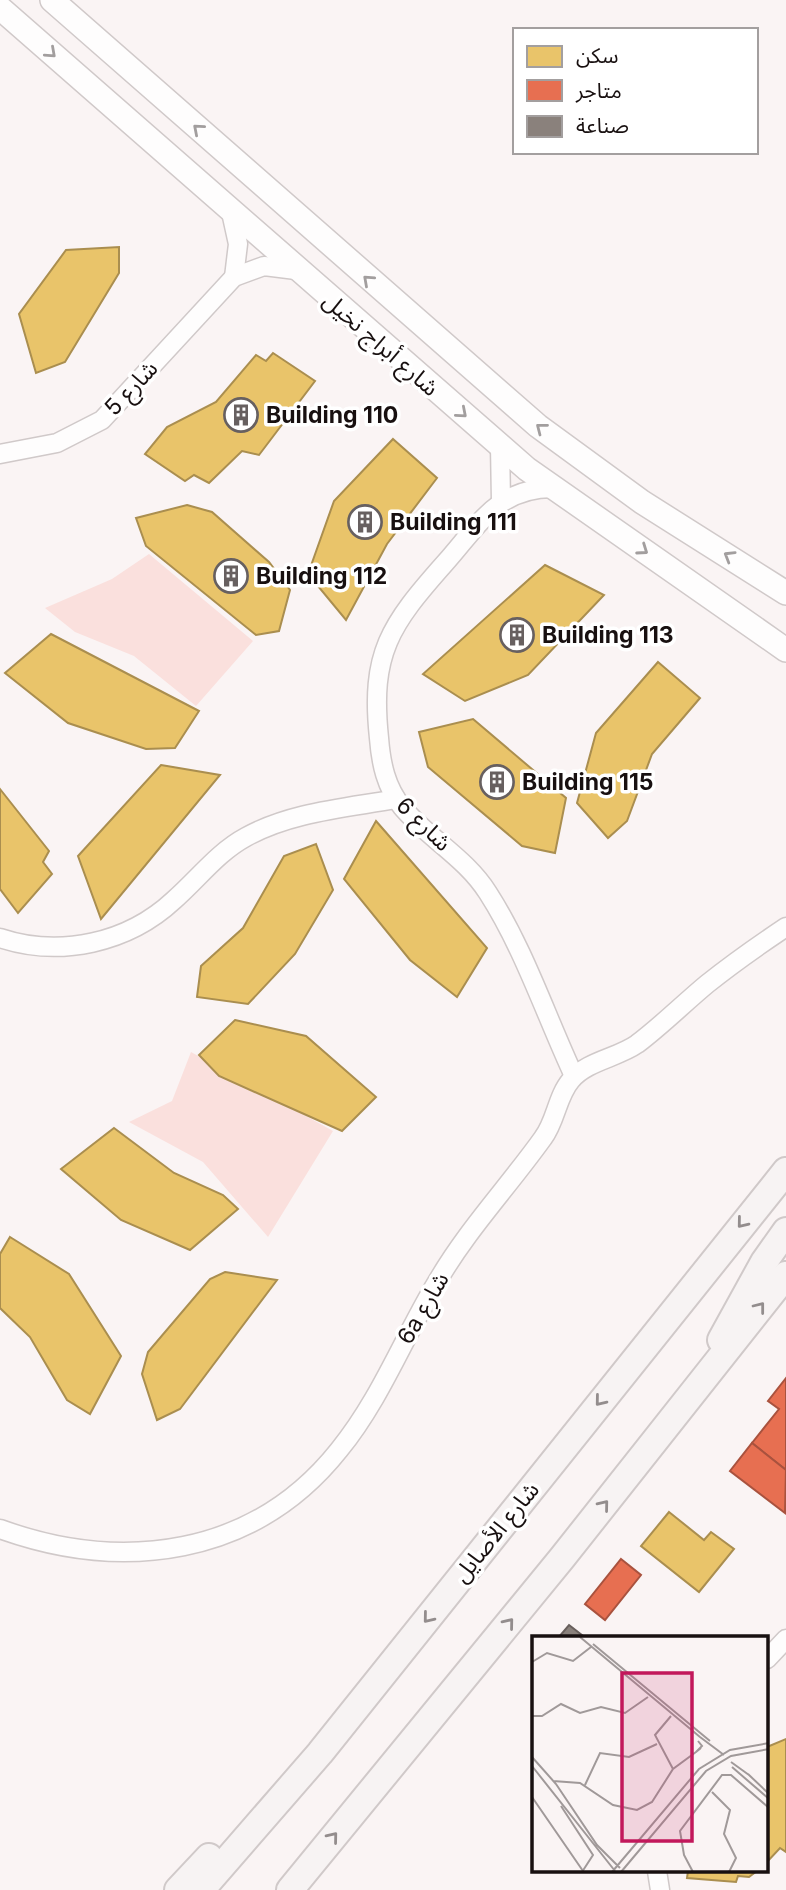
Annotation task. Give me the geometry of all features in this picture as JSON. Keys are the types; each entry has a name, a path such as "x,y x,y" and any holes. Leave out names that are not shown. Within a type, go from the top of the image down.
{"main road":[{"name":"شارع الأصايل","path":"201,1890 287,1794 786,1171"},
{"path":"695,1391 738,1305 786,1231"},
{"path":"290,1890 786,1275"},
{"path":"178,1890 253,1812 320,1753"},
{"path":"225,1890 258,1846 287,1794"}],"street":[{"name":"شارع أبراج نخيل","path":"52,0 466,366 538,426 642,502 786,593"},
{"name":"شارع أبراج نخيل","path":"0,8 500,446 553,488 786,650"},
{"path":"231,212 238,244 234,277"},
{"name":"شارع 5","path":"0,454 57,443 102,419 234,277 264,266 296,270"},
{"path":"500,446 500,501 526,491 553,488"},
{"name":"شارع 6","path":"500,501 407,607 384,650 376,687 381,764 396,799 408,814 461,859 488,893 574,1076"},
{"path":"0,938 24,944 64,947 105,940 125,933 163,911 228,849 256,831 301,816 396,799"},
{"path":"574,1076 635,1045 710,981 786,927"},
{"name":"6a شارع","path":"0,1529 74,1550 140,1553 206,1541 266,1514 293,1495 340,1449 437,1281 473,1227 547,1133 566,1086 574,1076"},
{"path":"768,1658 786,1639"},
{"path":"657,1872 660,1890"}],"shaded area":[{"path":"149,554 253,641 196,706 134,656 75,632 45,608 112,579"},
{"path":"191,1052 333,1131 268,1237 203,1162 129,1122 172,1101"}],"building: سكن":[{"path":"119,247 119,273 65,362 36,373 19,314 66,250"},
{"name":"Building 110","path":"273,353 315,381 259,455 242,451 209,483 194,475 185,481 145,454 167,427 216,402 256,355 266,361"},
{"name":"Building 111","path":"393,439 437,478 387,544 346,620 308,574 334,501"},
{"name":"Building 112","path":"187,505 212,512 269,562 290,590 279,631 256,635 146,546 136,518"},
{"name":"Building 113","path":"545,565 604,595 528,675 465,701 423,674"},
{"path":"51,634 199,711 175,748 146,749 68,723 5,673"},
{"path":"658,662 700,698 652,754 627,821 608,838 577,803 596,733"},
{"name":"Building 115","path":"473,719 566,798 555,853 522,846 428,767 419,732"},
{"path":"161,765 220,775 101,919 78,856"},
{"path":"0,789 49,851 43,862 52,874 18,913 0,889"},
{"path":"376,821 487,948 457,997 410,960 344,879"},
{"path":"316,844 333,890 295,954 248,1004 197,997 201,966 243,928 284,856"},
{"path":"235,1020 306,1036 376,1097 342,1131 219,1076 199,1055"},
{"path":"114,1128 174,1173 223,1195 238,1209 190,1250 121,1220 61,1169"},
{"path":"10,1237 69,1274 121,1356 90,1414 67,1400 30,1337 0,1308 0,1254"},
{"path":"225,1272 277,1280 180,1409 157,1420 142,1374 148,1352 210,1279"},
{"path":"669,1512 704,1540 711,1532 734,1549 699,1592 641,1546"},
{"path":"786,1739 786,1852 780,1848 768,1861 768,1747"},
{"path":"688,1872 756,1872 749,1877 738,1876 736,1882 687,1878"}],"building: متاجر":[{"path":"786,1378 786,1470 752,1443 779,1409 768,1401"},
{"path":"752,1443 786,1470 785,1513 730,1471"},
{"path":"621,1559 641,1575 605,1620 585,1604"}],"building: صناعة":[{"path":"569,1625 582,1635 581,1636 560,1636"}],"place":[{"name":"Building 110","path":"241,415"},
{"name":"Building 111","path":"365,522"},
{"name":"Building 112","path":"231,576"},
{"name":"Building 113","path":"517,635"},
{"name":"Building 115","path":"497,782"}]}
